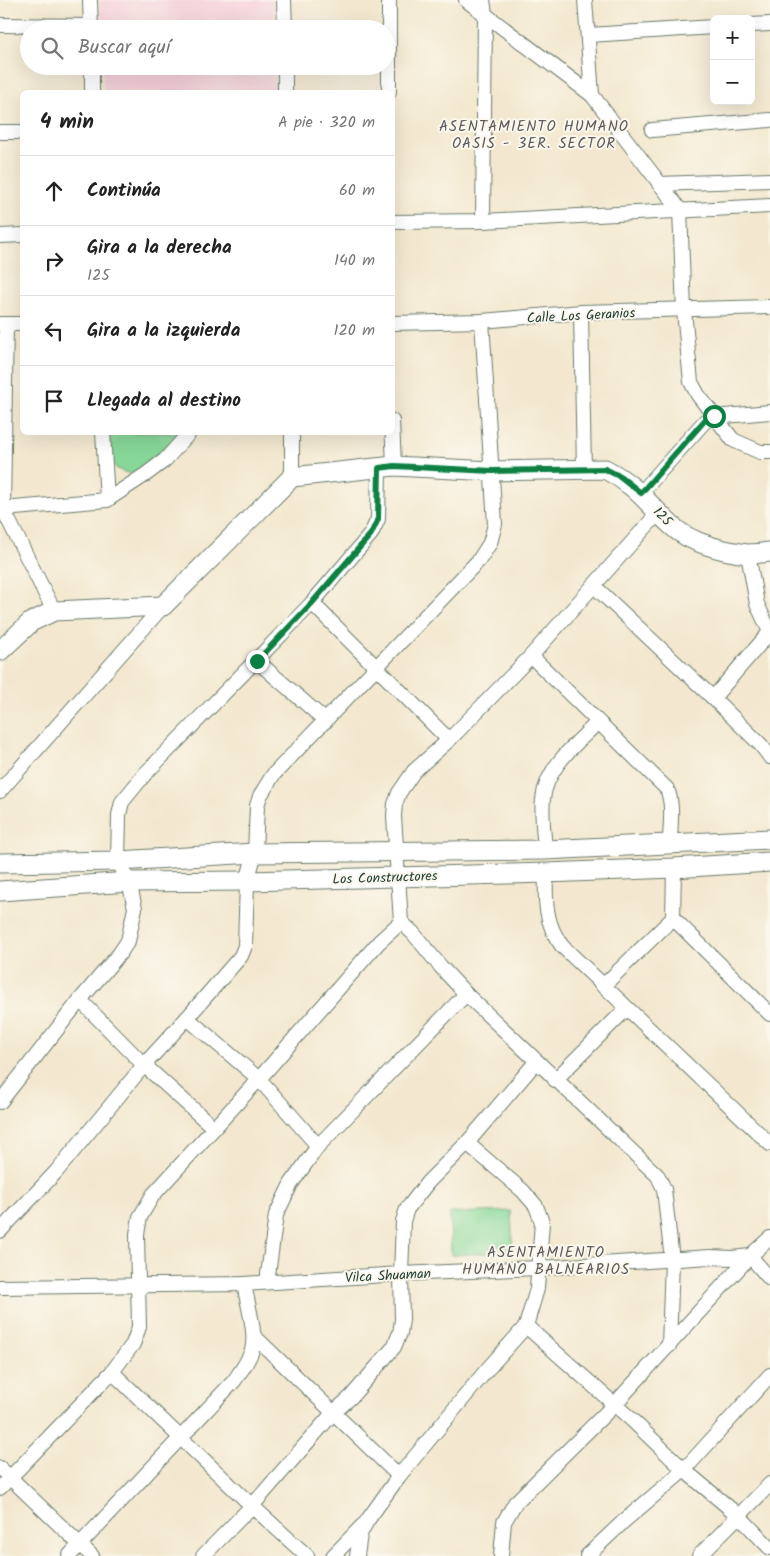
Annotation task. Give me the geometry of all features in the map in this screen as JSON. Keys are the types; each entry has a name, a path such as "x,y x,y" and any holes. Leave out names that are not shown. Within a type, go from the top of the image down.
{"main road":[{"name":"125","path":"292,477 386,467 492,471 605,469 621,477 641,493 677,530 697,543 748,554 770,552"},
{"path":"0,651 32,622 54,611 163,606 292,477"},
{"name":"Los Constructores","path":"0,863 118,861 255,853 396,850 545,850 770,840"},
{"name":"Los Constructores","path":"0,891 129,882 247,881 546,873 770,862"}],"street":[{"path":"90,0 91,20"},
{"path":"284,0 285,20"},
{"path":"389,0 389,20"},
{"path":"466,0 484,7 592,95 615,122 680,210 684,311 691,382 698,395 734,440 760,452 770,452"},
{"path":"585,0 592,95"},
{"path":"483,221 484,7"},
{"path":"755,25 770,24"},
{"path":"0,25 20,25"},
{"path":"588,35 710,28"},
{"path":"92,75 92,90"},
{"path":"285,75 285,90"},
{"path":"389,75 389,90"},
{"path":"652,130 770,120"},
{"path":"0,132 20,132"},
{"path":"660,184 770,180"},
{"path":"395,222 483,221 770,206"},
{"path":"0,236 20,235"},
{"name":"Calle Los Geranios","path":"395,323 482,321 581,312 684,311 770,307"},
{"path":"581,312 584,470"},
{"path":"0,1231 56,1172 144,1065 188,1018 241,956 245,946 246,934 247,881 255,853 257,806 265,787 283,764 326,722 479,560 490,543 495,524 482,321"},
{"path":"20,324 3,324 2,510 54,611"},
{"path":"641,493 705,420 714,416 770,412"},
{"path":"103,435 107,500"},
{"path":"2,510 107,500 165,460 187,435"},
{"path":"292,435 292,477"},
{"path":"2,1096 120,954 128,941 134,908 129,882 118,861 119,815 122,802 145,774 312,603 371,534 378,519 390,435"},
{"path":"659,512 531,656 448,740 414,770 399,793 395,804 394,816 401,922 413,933 466,994 658,1176 664,1189 672,1260 669,1346"},
{"path":"713,698 770,632 757,604 748,554"},
{"path":"594,586 713,698 761,745 770,757"},
{"path":"312,603 448,740"},
{"path":"0,791 163,606"},
{"path":"531,656 667,789 671,807 670,843"},
{"path":"257,661 326,722"},
{"path":"545,850 543,799 547,782 562,760 598,722"},
{"path":"602,986 673,918 674,868"},
{"path":"546,873 546,909 553,935 562,946 626,1009 770,1144"},
{"path":"673,918 770,1014"},
{"path":"0,1488 112,1372 134,1344 139,1327 137,1234 140,1217 153,1195 259,1080 379,942 401,922"},
{"path":"267,1282 276,1215 291,1184 318,1146 466,994"},
{"path":"80,1000 144,1065 214,1128"},
{"path":"555,1080 626,1009"},
{"path":"188,1018 259,1080 318,1146"},
{"path":"203,1556 252,1506 333,1413 351,1397 394,1347 400,1333 402,1320 403,1221 407,1209 428,1182 467,1143 536,1062"},
{"path":"357,1556 360,1534 367,1521 399,1476 485,1372 526,1326 538,1289 542,1222 536,1206 523,1191 467,1143"},
{"path":"501,1556 504,1522 508,1512 515,1503 614,1405 750,1256 770,1238"},
{"path":"750,1256 770,1279"},
{"name":"Vilca Shuaman","path":"0,1287 244,1284 750,1256"},
{"path":"69,1556 234,1381 246,1364 254,1336 244,1284"},
{"path":"526,1326 632,1420 684,1470 739,1516 770,1548"},
{"path":"254,1336 399,1476"},
{"path":"112,1372 252,1506 308,1556"},
{"path":"587,1556 624,1521 684,1470 770,1375"},
{"path":"0,1468 92,1556"},
{"path":"698,1556 770,1484"},
{"path":"333,1556 367,1521"}],"shaded area":[{"path":"100,0 273,0 274,20 101,20"},
{"path":"102,75 275,75 276,90 103,90"}],"green space":[{"path":"110,435 178,435 151,465 140,474 123,472 116,468 111,460"},
{"path":"511,1211 513,1252 451,1255 450,1213"}],"district":[{"name":"ASENTAMIENTO HUMANO OASIS - 3ER. SECTOR","path":"534,134"},
{"name":"ASENTAMIENTO HUMANO BALNEARIOS","path":"546,1260"}],"route":[{"path":"257,661 312,603 371,534 378,519 379,468 394,466 492,471 605,469 621,477 641,493 705,420 714,416"}]}
